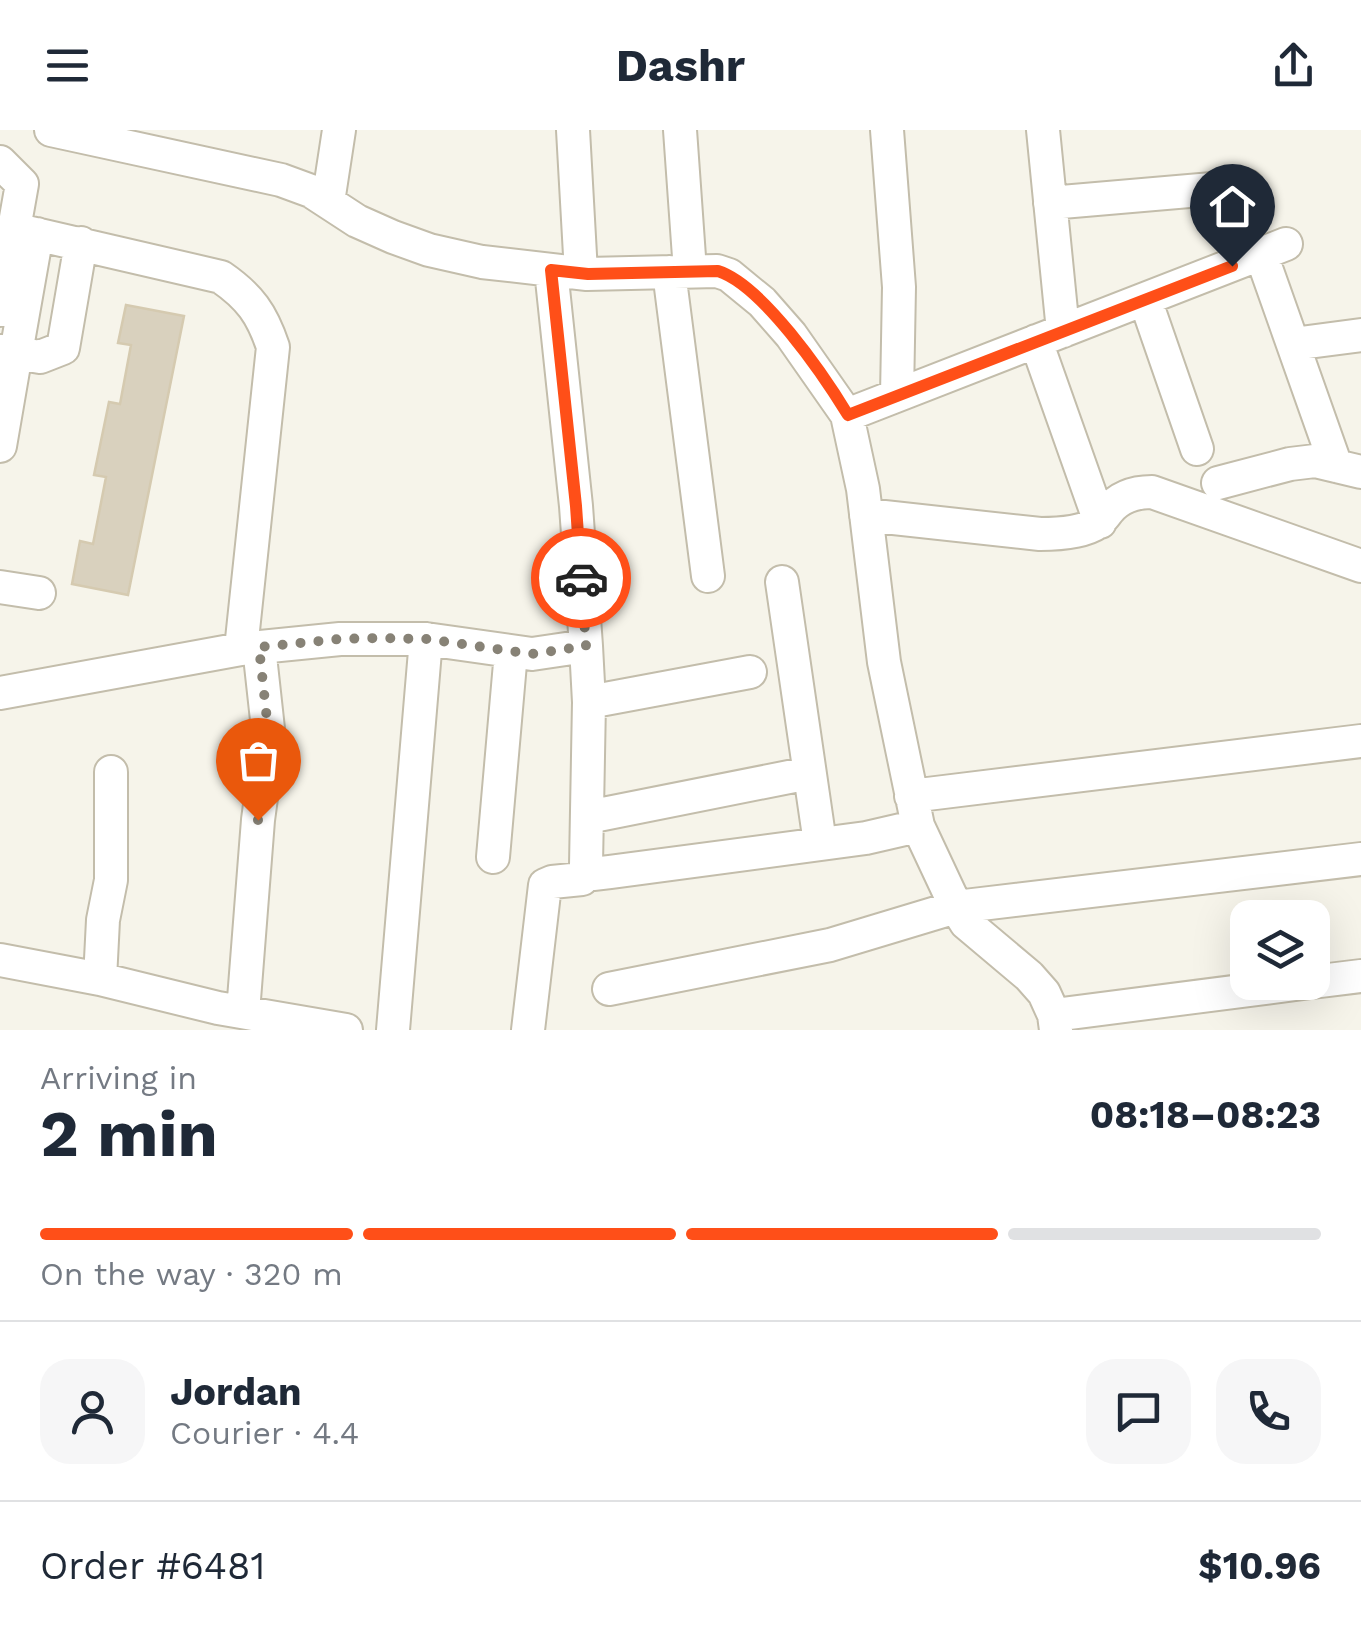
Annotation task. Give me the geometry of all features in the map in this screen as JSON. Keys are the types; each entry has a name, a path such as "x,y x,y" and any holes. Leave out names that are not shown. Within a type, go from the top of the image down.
{"street":[{"path":"51,130 281,180 311,191 356,221 429,250 482,262 566,272 729,274 762,302 791,336 848,415 866,515 884,662 914,811 966,923 1029,976 1044,993 1055,1022 1230,995"},
{"path":"328,202 339,130"},
{"path":"573,130 566,272 589,702 588,871 610,872 866,838 914,811 1361,741"},
{"path":"680,130 680,272 708,576"},
{"path":"887,130 899,287 897,396"},
{"path":"1043,130 1050,203 1050,336 1100,522"},
{"path":"0,162 22,184 48,236 63,348 18,354"},
{"path":"1050,203 1247,186"},
{"path":"0,310 48,236"},
{"path":"0,446 48,236"},
{"path":"48,236 221,277 249,299 273,347 250,648 269,738 225,1017"},
{"path":"848,415 1273,249 1293,344 1349,469"},
{"path":"1145,299 1197,449"},
{"path":"1293,344 1361,335"},
{"path":"1218,483 1315,461 1349,469"},
{"path":"866,515 1056,534 1090,527 1100,522 1122,498 1152,492 1361,566"},
{"path":"782,582 820,843"},
{"path":"0,587 39,594"},
{"path":"0,692 250,648 340,639 426,639 532,654 586,646"},
{"path":"393,1030 426,639"},
{"path":"493,857 511,652"},
{"path":"589,702 750,672"},
{"path":"100,979 103,920 112,880 111,772"},
{"path":"588,816 810,773"},
{"path":"609,989 830,945 956,906 1361,860"},
{"path":"528,1030 545,885 582,879 588,871"},
{"path":"0,960 100,979 225,1017 346,1030"},
{"path":"1330,980 1361,976"}],"building":[{"path":"126,305 184,316 128,595 72,584 80,541 93,544 106,477 94,475 109,402 120,404 131,345 118,343"}],"way so far":[{"path":"258,820 269,738 259,647 378,638 426,639 532,654 586,646 581,578"}],"route":[{"path":"581,578 551,270 588,274 729,274 762,302 791,336 848,415 1232,266"}]}
